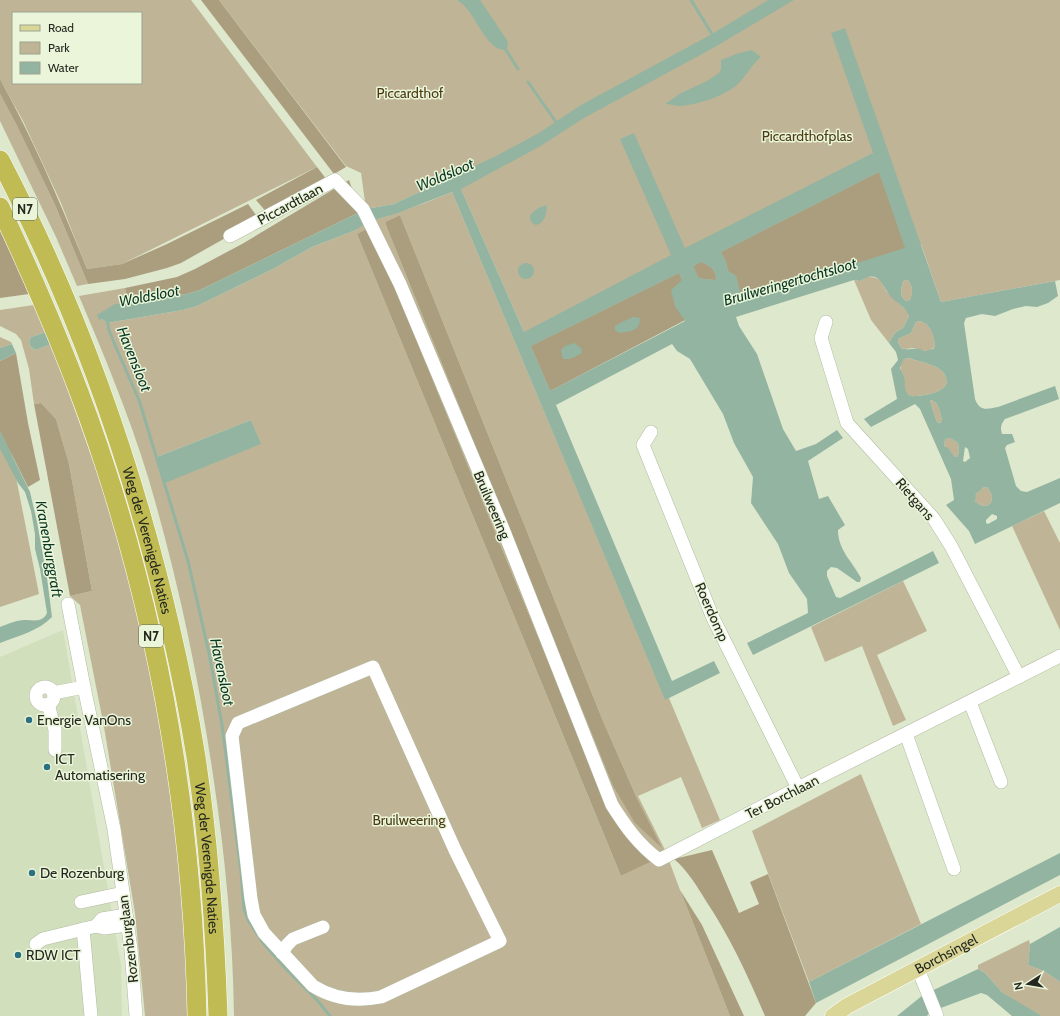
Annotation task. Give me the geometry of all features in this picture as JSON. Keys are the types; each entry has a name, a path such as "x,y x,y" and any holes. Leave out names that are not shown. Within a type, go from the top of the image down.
{"highway":[{"name":"Weg der Verenigde Naties","path":"0,160 49,258 92,363 123,451 159,578 182,682 196,757 208,849 216,940 218,1016"},
{"name":"Weg der Verenigde Naties","path":"0,207 39,291 81,396 106,469 128,542 148,618 166,708 180,791 188,854 194,933 197,1016"}],"main road":[{"name":"Borchsingel","path":"833,1016 847,1006 1060,894"}],"street":[{"name":"Piccardtlaan","path":"230,236 335,180 363,209"},
{"name":"Bruilweering","path":"363,209 369,224 400,284 503,529 612,805 628,831 645,850 659,860"},
{"name":"Rietgans","path":"826,322 821,338 847,423 934,519 951,546 1019,678"},
{"name":"Roerdomp","path":"651,432 643,445 713,618 798,788"},
{"name":"Rozenburglaan","path":"68,604 114,829 131,949 136,1016"},
{"name":"Ter Borchlaan","path":"659,860 1060,656"},
{"path":"373,667 456,850 500,941 381,997 367,1000 348,1000 323,992 313,986 282,953 264,932 254,915 232,736 238,723 373,667"},
{"path":"55,750 56,730 51,699 84,687"},
{"path":"970,702 1001,782"},
{"path":"906,734 954,869"},
{"path":"81,902 123,893"},
{"path":"36,944 43,940 96,926 102,919 127,920"},
{"path":"282,953 287,945 294,939 323,927"},
{"path":"82,929 91,1016"},
{"path":"918,969 937,1016"}],"shaded area":[{"path":"201,0 219,0 346,167 334,174"},
{"path":"0,79 46,173 87,269 122,264 167,244 248,204 259,219 181,263 125,279 88,284 55,205 0,94"},
{"path":"317,167 327,180 268,214 256,200"},
{"path":"879,172 906,248 742,300 736,276 728,271 726,262 721,252"},
{"path":"349,180 360,212 200,290 187,294 128,303 125,288 177,277 195,269 242,244"},
{"path":"400,215 603,721 636,796 662,848 635,823 612,784 387,228 385,222"},
{"path":"370,227 603,795 653,861 621,876 357,234"},
{"path":"0,228 29,294 0,298"},
{"path":"701,262 712,268 716,276 716,280 698,277 693,266"},
{"path":"679,273 682,280 675,306 685,320 550,391 531,346"},
{"path":"16,353 28,423 40,480 28,487 0,431 0,361"},
{"path":"41,403 56,419 69,464 92,591 70,596 34,404"},
{"path":"63,630 121,965 122,1016 0,1016 0,657"},
{"path":"712,850 739,913 759,904 750,882 768,874 816,1003 805,1016 765,1016 723,929 692,878 674,859"},
{"path":"680,890 702,925 744,1016 730,1016"}],"green space":[{"path":"0,0 191,0 317,167 122,264 87,269 61,203 23,121 0,79"},
{"name":"Piccardthofplas","path":"219,0 1060,0 1060,280 941,302 921,244 685,320 550,391 454,176 394,204 366,209 361,173 346,166"},
{"path":"0,94 55,205 88,284 77,286 56,237 0,121"},
{"name":"Bruilweering","path":"452,192 665,699 669,698 720,820 702,828 681,777 638,796 665,850 730,1016 234,1016 228,895 221,835 201,700 186,625 159,514 141,454 116,385 79,296 125,288 128,303 119,303 112,306 102,319 107,323 183,310 197,306 271,270 312,247 356,230 365,223 394,214","holes":["400,215 603,721 636,796 661,847 612,784 385,222","370,227 603,795 653,861 621,876 357,234","251,420 260,444 164,482 157,457"]},
{"path":"866,277 879,279 888,293 908,312 909,316 903,328 896,332 889,343 871,320 854,280 860,281"},
{"path":"908,280 912,287 912,292 910,300 906,301 902,297 901,290 903,281"},
{"path":"34,305 46,332 31,337 29,342 31,347 36,350 51,344 55,354 109,506 128,574 149,665 163,744 178,847 190,1016 145,1016 135,913 104,727 80,605 70,596 92,591 69,464 56,419 41,403 34,404 29,369 21,340 16,334 0,326 0,310"},
{"path":"919,321 926,324 931,330 935,346 927,351 914,348 901,348 898,339 911,333 916,322"},
{"path":"0,337 11,342 12,344 0,348"},
{"path":"910,358 932,365 939,369 944,373 947,381 946,385 942,389 932,393 920,396 910,396 905,389 901,365 904,359"},
{"path":"931,400 937,405 941,414 942,423 937,422 930,401"},
{"path":"0,405 2,406 39,594 0,607"},
{"path":"948,438 958,443 959,453 957,457 955,457 944,446 945,440"},
{"path":"984,487 988,488 992,496 991,503 987,506 980,505 975,501 976,495"},
{"path":"1044,511 1060,543 1060,630 1012,526"},
{"path":"903,581 927,631 877,655 906,720 893,726 862,646 825,662 811,627"},
{"path":"861,774 921,924 809,982 752,831"},
{"path":"1029,940 1028,965 1044,971 1060,982 1060,1016 1042,1016 1021,1005 1003,993 985,973 978,969 978,965"}],"water":[{"path":"457,0 480,0 507,40 508,46 506,50 498,49 492,44 470,12"},
{"path":"768,0 794,0 715,47 584,118 539,147 461,189 524,332 671,255 620,139 634,133 685,248 873,153 831,33 845,28 941,302 1055,281 1058,296 1048,303 1037,307 1026,306 1013,309 995,316 982,314 966,318 964,323 975,399 979,406 984,409 998,407 1055,386 1059,399 1005,419 1001,430 1002,434 1012,434 1015,442 1007,445 1005,448 1016,486 1021,491 1027,492 1060,478 1060,503 975,544 969,531 946,505 954,500 951,479 920,409 915,404 871,427 864,419 897,399 891,369 898,360 896,352 889,343 896,332 903,328 909,316 906,310 892,298 876,278 872,276 860,281 854,280 736,317 739,326 757,354 783,429 796,451 816,444 837,430 843,438 808,461 819,499 828,496 845,525 838,530 840,544 861,578 860,582 857,582 837,568 831,567 827,571 827,576 836,597 840,598 933,551 939,563 753,655 747,643 808,613 807,599 789,573 778,544 751,503 753,477 734,443 723,414 690,359 677,351 672,344 556,405 672,681 714,661 720,673 665,700 452,192 398,213 371,221 366,209 394,204 496,156 539,133 581,105 712,34","holes":["879,172 905,248 742,299 736,276 728,271 726,262 721,252","701,262 712,268 715,273 716,280 698,277 693,266","679,273 682,280 671,290 675,306 685,321 550,391 531,346","908,280 912,290 910,300 906,301 902,297 901,290 903,281","919,321 926,324 931,330 935,346 933,349 925,351 921,349 904,349 901,348 898,339 911,333 916,322","910,358 932,365 944,373 947,381 946,385 942,389 932,393 920,396 910,396 906,389 904,377 900,368 904,359","931,400 934,401 939,408 942,420 941,423 937,422 930,401","948,438 958,443 959,453 957,457 955,457 948,448 944,446 945,440","965,447 968,449 970,458 965,462 963,461","984,487 988,488 992,496 991,503 987,506 980,505 975,501 976,494","992,514 997,516 997,519 988,524 986,523 986,520"]},
{"path":"752,50 761,57 734,88 712,99 688,105 681,106 665,104 681,93 707,81 719,73 721,69 721,60"},
{"path":"547,205 544,220 536,225 531,220 530,215 538,208"},
{"path":"360,212 365,224 356,230 312,247 271,270 197,306 183,310 107,323 102,319 99,320 97,315 115,304 187,294 200,290"},
{"path":"526,263 533,268 534,271 529,278 526,279 519,274 518,271 523,264"},
{"path":"633,317 640,318 640,323 634,330 619,333 615,330 615,326"},
{"path":"46,332 51,344 36,350 31,347 29,342 31,337"},
{"path":"574,343 581,348 582,353 570,359 563,359 561,350 565,346"},
{"path":"12,344 16,353 0,361 0,348"},
{"path":"251,420 261,444 165,483 157,457"},
{"path":"0,431 30,492 47,578 52,617 34,630 0,643 0,627 12,622 40,620 47,613 40,569 35,549 35,534 31,511 25,492 18,483 0,449"},
{"path":"1060,853 1060,875 816,1003 809,982"},
{"path":"1060,927 1060,982 1044,971 1028,965 1030,944"},
{"path":"978,969 985,973 1003,993 1042,1016 1012,1016 987,995 981,993 930,1012 927,1016 897,1016 923,995"}],"waterway":[{"path":"691,0 712,34"},
{"path":"506,50 518,69"},
{"path":"528,82 556,122"},
{"name":"Havensloot","path":"107,320 109,330 139,400 188,561 209,653 222,725 241,872 244,909 248,920 263,943 317,1000 330,1016"}],"place":[{"name":"Energie VanOns","path":"29,720"},
{"name":"ICT Automatisering","path":"47,767"},
{"name":"De Rozenburg","path":"32,873"},
{"name":"RDW ICT","path":"18,955"}],"park label":[{"name":"Piccardthof","path":"410,93"}],"water label":[{"name":"Woldsloot","path":"445,175"},
{"name":"Bruilweringertochtsloot","path":"790,282"},
{"name":"Woldsloot","path":"149,296"},
{"name":"Kranenburggraft","path":"49,549"}]}
